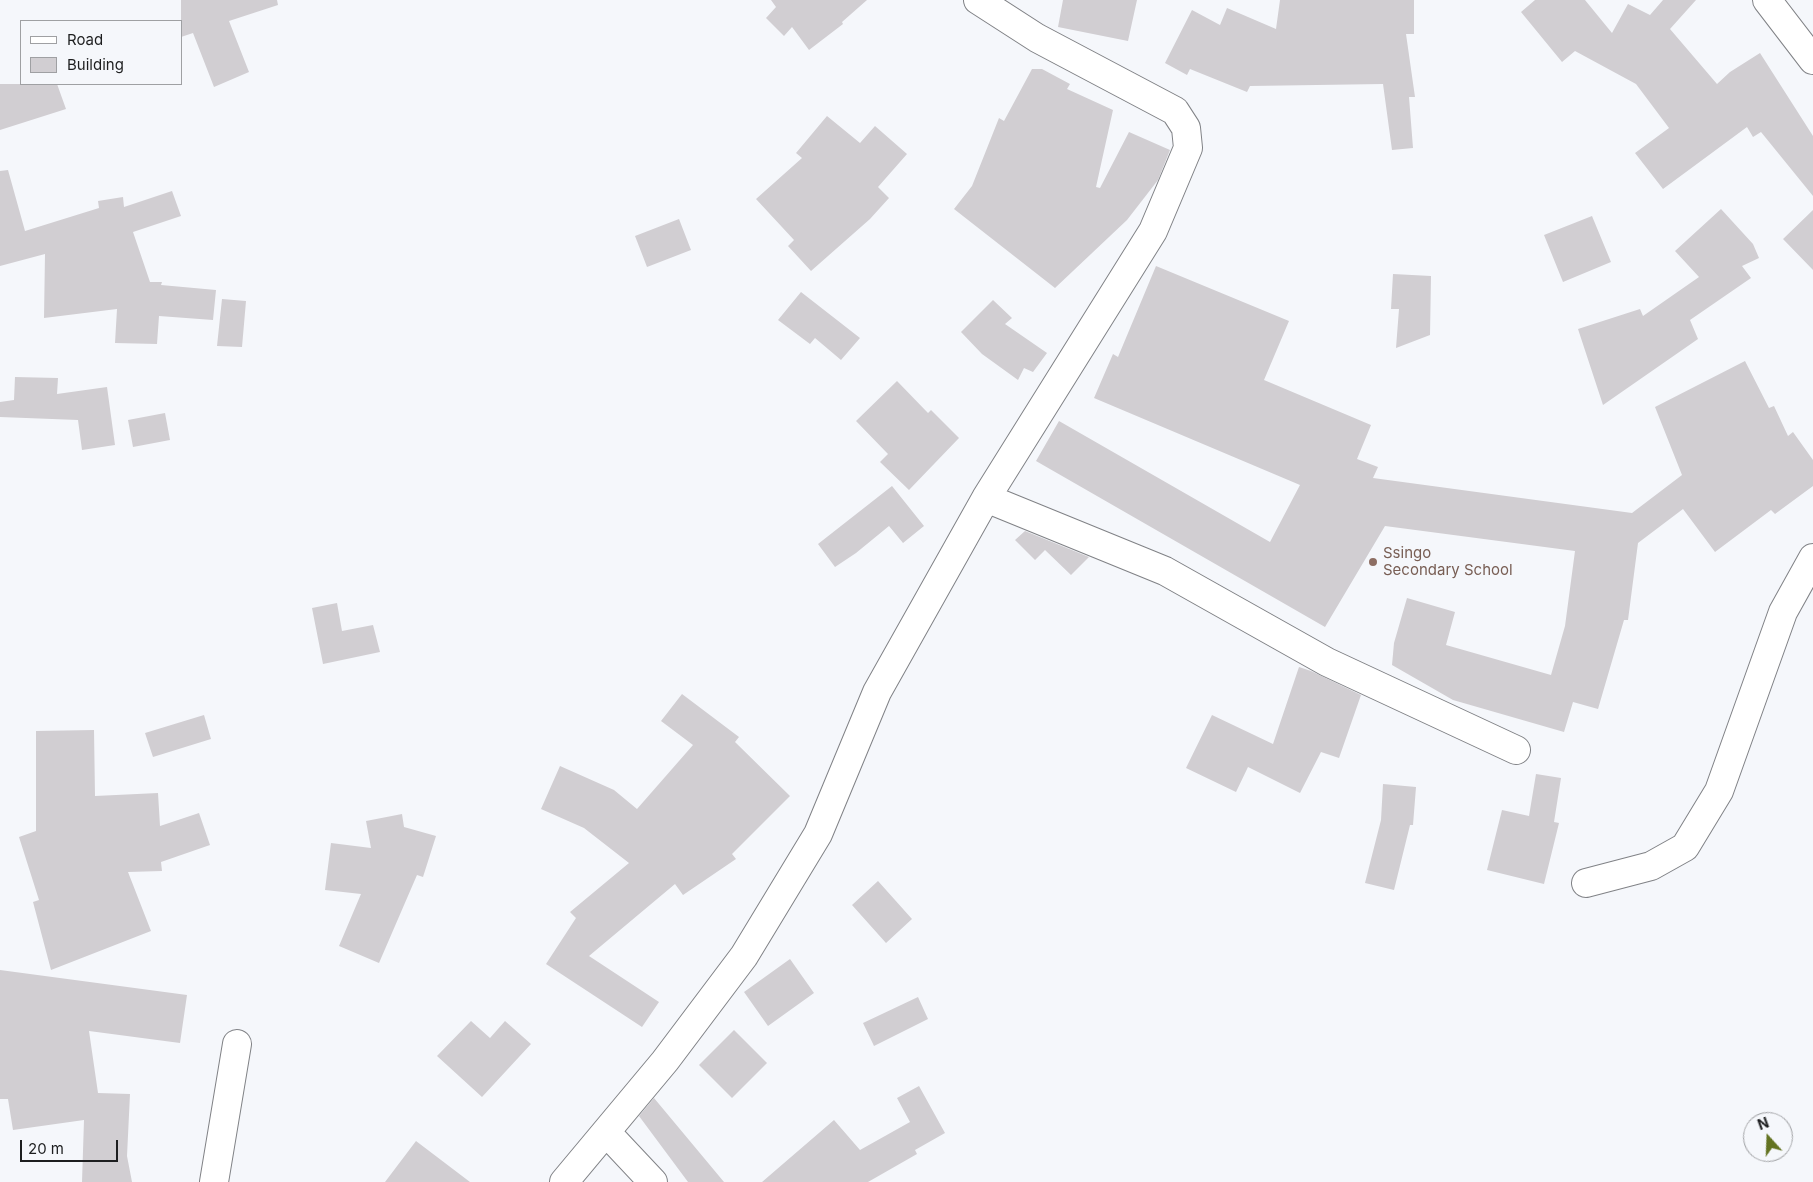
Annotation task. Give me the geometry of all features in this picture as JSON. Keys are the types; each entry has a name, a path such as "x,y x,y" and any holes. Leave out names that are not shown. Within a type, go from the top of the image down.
{"street":[{"path":"564,1182 665,1061 744,956 818,834 877,692 986,498 1153,231 1188,148 1186,128 1175,112 1141,92 1037,38 978,0"},
{"path":"1767,0 1813,60"},
{"path":"986,498 1165,571 1327,662 1516,750"},
{"path":"1586,884 1651,866 1685,847 1719,791 1783,612 1813,558"},
{"path":"214,1182 237,1044"},
{"path":"606,1132 653,1182"}],"building":[{"path":"181,0 277,0 278,5 229,21 249,72 214,87 193,33 182,37"},
{"path":"771,0 867,0 842,22 843,24 809,50 792,27 784,36 766,18 776,7"},
{"path":"1063,0 1137,0 1128,41 1058,27"},
{"path":"1280,0 1414,0 1414,34 1406,34 1415,97 1409,97 1413,148 1392,150 1383,84 1250,86 1247,92 1190,69 1187,75 1165,63 1192,10 1220,25 1227,8 1276,29"},
{"path":"1535,0 1585,0 1612,33 1628,4 1650,15 1663,0 1696,0 1670,29 1717,84 1730,72 1760,53 1813,136 1813,196 1761,132 1753,137 1747,127 1663,189 1635,153 1669,128 1636,84 1575,51 1562,62 1521,12"},
{"path":"1032,69 1042,69 1070,84 1067,89 1113,110 1096,187 1100,188 1129,132 1170,150 1158,180 1127,220 1055,288 954,209 972,186 999,118 1004,121"},
{"path":"0,84 57,85 66,109 0,130"},
{"path":"827,116 860,143 875,126 907,154 878,187 889,198 870,219 811,271 788,246 794,240 756,199 802,158 796,153"},
{"path":"8,170 25,231 99,208 98,201 123,197 124,207 172,191 181,216 133,232 150,282 162,282 161,285 216,290 213,320 159,316 157,344 115,343 117,309 44,318 45,254 0,266 0,171"},
{"path":"1721,209 1753,244 1759,258 1742,266 1751,278 1690,320 1698,339 1603,405 1578,329 1640,309 1643,316 1699,277 1675,251"},
{"path":"1813,210 1813,270 1783,239"},
{"path":"1592,216 1611,262 1563,282 1544,235"},
{"path":"679,219 691,250 647,267 635,236"},
{"path":"1156,266 1289,321 1264,380 1371,425 1357,459 1378,467 1373,478 1632,513 1682,475 1655,407 1745,361 1769,408 1774,406 1788,436 1793,432 1813,460 1813,486 1775,514 1771,510 1715,552 1683,509 1638,543 1628,620 1624,620 1598,709 1573,702 1564,732 1453,700 1392,665 1394,643 1407,598 1455,612 1446,645 1551,675 1565,626 1575,551 1385,526 1325,627 1036,461 1059,421 1270,542 1300,485 1094,398 1113,354 1118,357"},
{"path":"1393,274 1431,276 1430,335 1396,348 1399,309 1391,309"},
{"path":"801,292 860,338 841,360 815,338 810,344 778,320"},
{"path":"222,299 246,301 242,347 217,346"},
{"path":"993,300 1012,318 1005,324 1047,353 1033,372 1024,368 1018,380 982,354 961,332"},
{"path":"15,377 58,378 57,394 107,387 115,445 82,450 78,420 0,417 0,402 14,400"},
{"path":"897,381 928,413 931,410 959,438 909,490 880,462 888,454 856,421"},
{"path":"165,413 170,440 133,447 128,420"},
{"path":"892,486 924,526 903,543 889,526 856,553 835,567 818,544"},
{"path":"1025,531 1089,557 1071,575 1045,550 1035,560 1015,540"},
{"path":"337,603 342,631 373,625 380,652 323,664 312,608"},
{"path":"1299,667 1361,695 1339,758 1321,752 1300,793 1248,767 1236,792 1186,768 1212,715 1273,744"},
{"path":"682,694 739,737 735,742 790,796 732,854 736,859 683,895 675,884 589,956 659,1002 642,1027 546,964 576,918 570,912 629,863 584,828 541,809 560,766 614,790 637,809 693,745 661,721"},
{"path":"204,715 211,739 153,757 145,733"},
{"path":"94,730 95,796 158,793 160,826 199,813 210,845 161,862 162,871 128,872 151,931 51,970 33,902 39,900 19,837 36,831 36,731"},
{"path":"1536,774 1561,778 1554,822 1559,823 1544,884 1487,870 1502,810 1529,816"},
{"path":"1383,784 1416,787 1413,825 1410,825 1394,890 1365,883 1381,820"},
{"path":"402,814 404,827 436,836 423,877 417,875 379,963 339,946 361,894 325,890 331,843 371,848 366,821"},
{"path":"878,881 912,919 886,943 852,905"},
{"path":"790,959 814,993 768,1026 744,992"},
{"path":"0,970 187,995 180,1043 89,1031 98,1093 130,1094 127,1156 132,1182 82,1182 84,1120 13,1130 8,1099 0,1099"},
{"path":"918,997 928,1019 874,1046 863,1023"},
{"path":"471,1021 490,1038 505,1021 531,1044 482,1097 437,1056"},
{"path":"734,1030 767,1063 732,1098 699,1065"},
{"path":"919,1086 945,1133 915,1150 917,1154 868,1182 762,1182 834,1120 860,1150 910,1122 897,1098"},
{"path":"654,1098 724,1182 688,1182 639,1116"},
{"path":"416,1141 470,1182 385,1182"}],"place":[{"name":"Ssingo Secondary School","path":"1373,562"}]}
